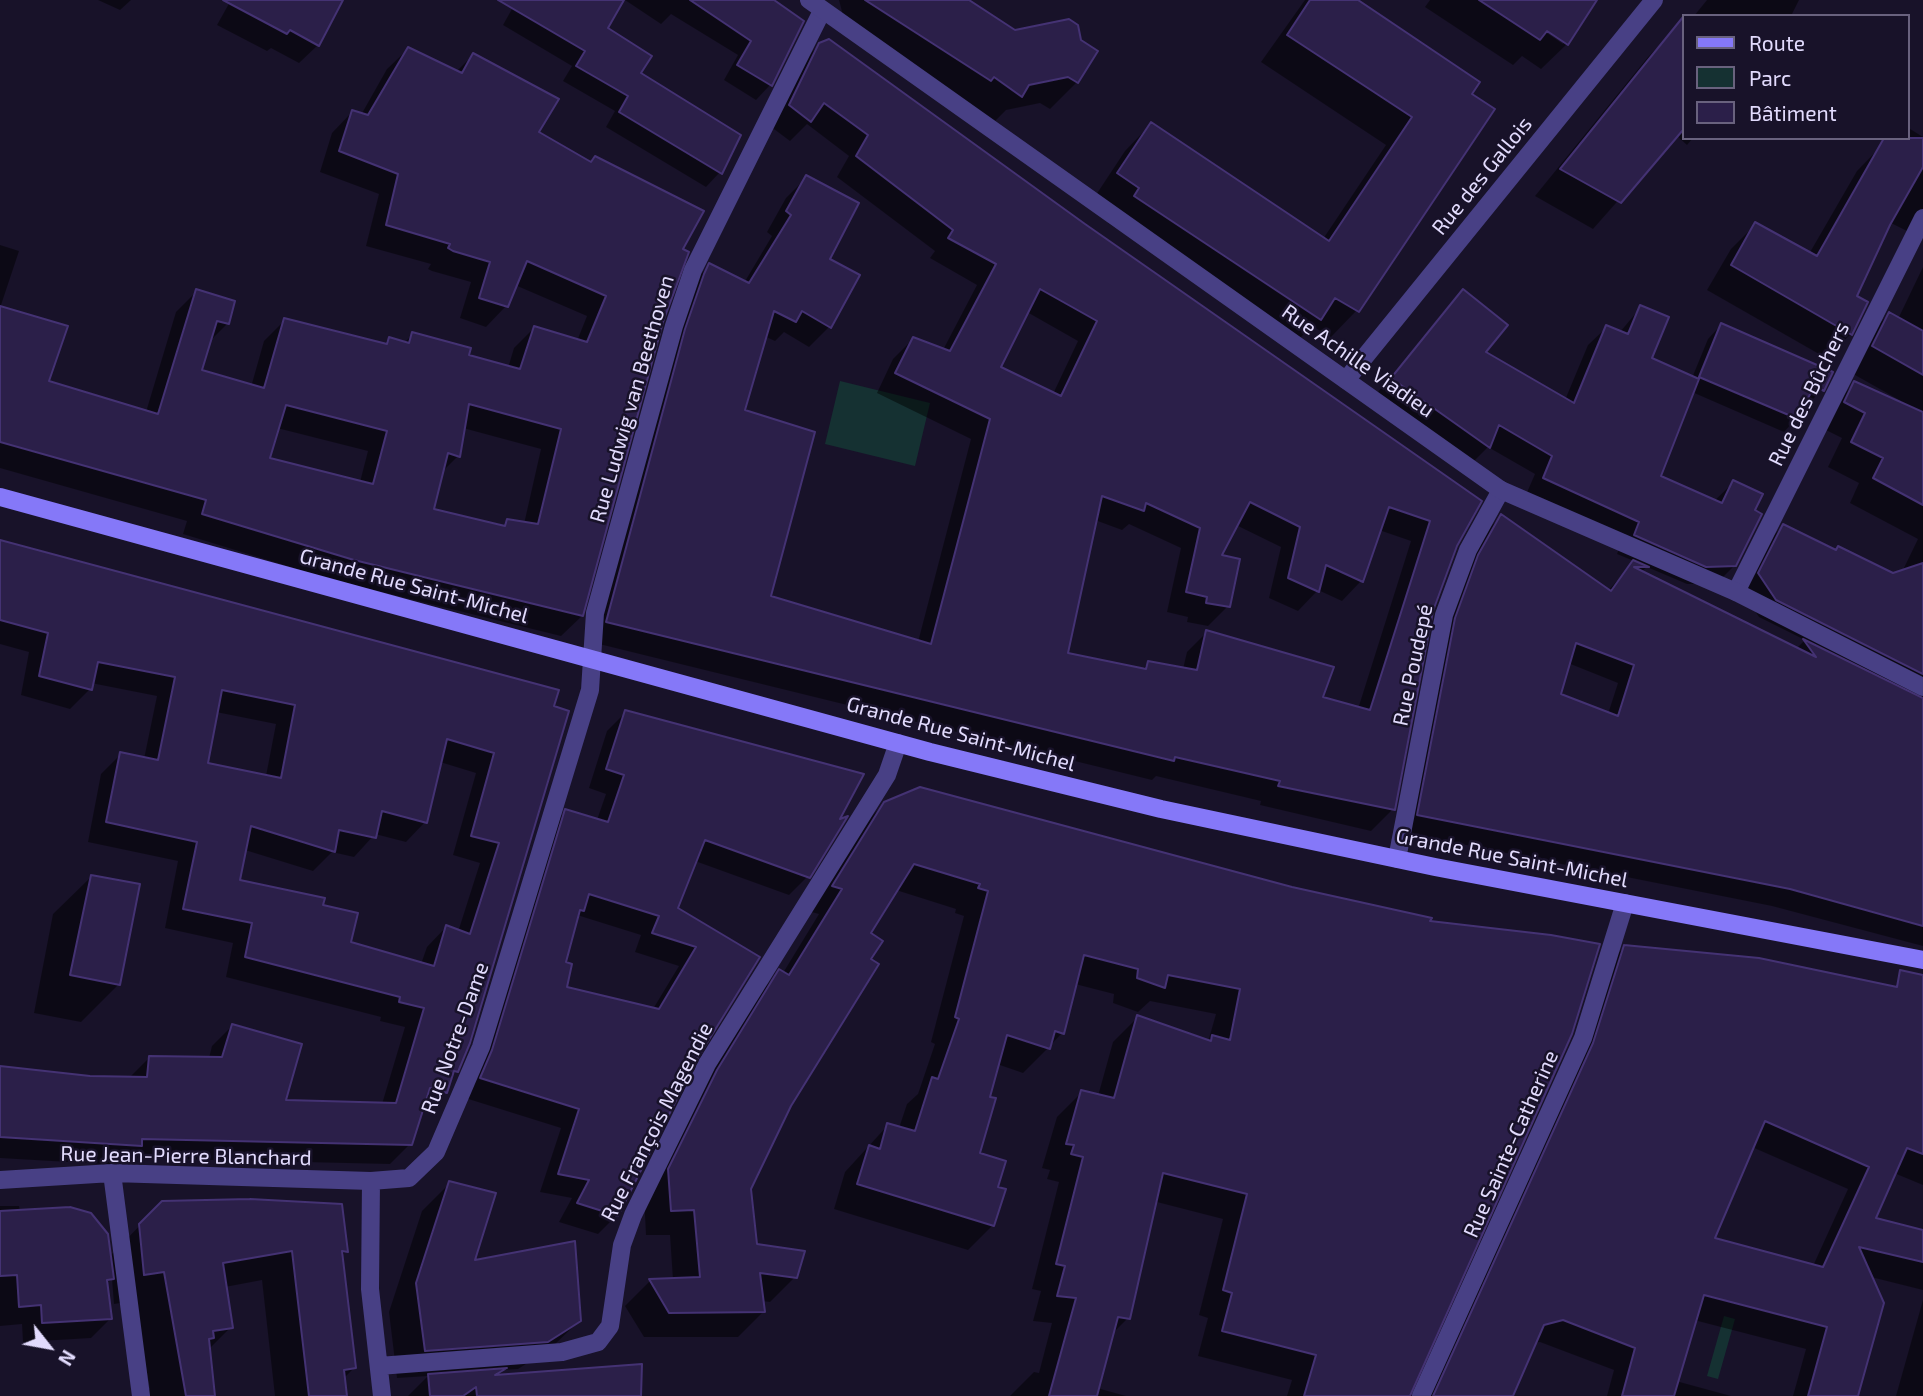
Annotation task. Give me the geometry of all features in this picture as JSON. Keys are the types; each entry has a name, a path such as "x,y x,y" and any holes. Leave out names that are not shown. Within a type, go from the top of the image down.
{"main road":[{"name":"Grande Rue Saint-Michel","path":"0,497 898,743 1161,809 1397,859 1923,960"}],"street":[{"name":"Rue des Gallois","path":"1346,380 1654,0"},
{"name":"Rue Achille Viadieu","path":"816,6 1501,490 1737,592 1923,687"},
{"name":"Rue Ludwig van Beethoven","path":"594,659 596,613 674,326 692,270 816,6"},
{"name":"Rue des Bûchers","path":"1737,592 1923,218"},
{"name":"Rue Poudepé","path":"1397,859 1444,615 1468,550 1501,490"},
{"name":"Rue Notre-Dame","path":"371,1181 409,1178 436,1152 481,1046 590,690 594,659"},
{"name":"Rue François Magendie","path":"379,1366 562,1352 598,1342 610,1326 626,1235 707,1064 887,775 898,743"},
{"name":"Rue Sainte-Catherine","path":"1421,1396 1583,1038 1625,904"},
{"name":"Rue Jean-Pierre Blanchard","path":"0,1180 111,1173 371,1181"},
{"path":"111,1173 141,1396"},
{"path":"371,1181 370,1289 382,1396"}],"green space":[{"path":"840,381 930,403 915,466 825,444"},
{"path":"1724,1316 1735,1319 1718,1379 1707,1376"}],"building":[{"path":"223,0 343,0 319,46 290,30 287,34"},
{"path":"498,0 624,0 608,28 652,56 641,73 741,135 722,174 619,112 628,96 576,66 585,51"},
{"path":"690,0 774,0 804,21 772,86 737,65 751,41"},
{"path":"865,0 969,0 1015,30 1069,19 1078,25 1081,40 1098,51 1078,83 1068,77 1029,85 1022,97 994,77 991,81"},
{"path":"1310,0 1358,0 1480,82 1472,94 1495,109 1359,312 1335,298 1321,320 1134,196 1139,188 1117,173 1151,122 1329,241 1412,117 1287,35"},
{"path":"1479,0 1597,0 1568,45 1547,31 1540,40"},
{"path":"1682,18 1682,131 1621,203 1560,169"},
{"path":"829,39 1085,224 1482,501 1457,546 1433,611 1395,810 1278,786 1280,781 1175,757 1174,761 606,622 685,329 704,274 709,263 749,283 791,215 786,211 806,175 859,203 830,259 860,275 831,328 802,311 796,322 774,311 745,410 815,432 771,596 931,644 990,419 895,373 913,337 950,351 996,264 948,238 953,230 856,156 868,135 824,103 811,122 789,105 819,43","holes":["1040,289 1097,321 1061,396 1001,367","1102,496 1144,511 1146,503 1200,528 1186,592 1207,597 1206,603 1230,607 1240,559 1222,555 1250,502 1300,527 1288,578 1319,592 1326,565 1363,582 1389,507 1430,521 1370,710 1323,697 1334,667 1206,630 1197,670 1148,661 1146,669 1068,653"]},
{"path":"408,47 462,73 473,53 559,99 539,132 591,162 595,156 704,211 683,249 689,252 663,322 583,616 354,560 202,514 206,500 0,442 0,306 68,326 49,381 158,414 196,289 235,301 229,324 217,321 202,370 264,388 284,318 387,344 389,337 409,343 412,332 471,348 469,355 520,369 534,326 587,342 606,296 527,261 508,307 479,298 490,262 453,251 448,248 450,244 386,225 398,174 339,151 352,110 368,115","holes":["469,404 561,429 538,524 507,519 505,526 434,509 448,453 460,457","286,405 387,431 373,484 270,458"]},
{"path":"1923,138 1923,167 1890,225 1857,296 1868,302 1852,335 1731,265 1755,222 1817,256 1883,140"},
{"path":"1463,289 1508,325 1486,352 1574,403 1606,325 1628,334 1640,305 1669,317 1652,358 1699,379 1661,476 1722,503 1733,480 1763,494 1755,510 1762,514 1736,566 1706,567 1634,535 1639,522 1543,478 1552,456 1499,425 1490,448 1391,378"},
{"path":"1889,312 1923,331 1923,375 1872,346"},
{"path":"1721,323 1833,372 1824,391 1814,386 1798,419 1699,377"},
{"path":"1854,381 1923,412 1923,505 1873,478 1883,458 1851,442 1865,413 1844,402"},
{"path":"1501,514 1611,591 1633,560 1649,567 1634,567 1816,657 1803,639 1923,698 1923,926 1790,889 1417,815 1455,618 1478,555","holes":["1576,643 1634,665 1618,716 1561,694"]},
{"path":"1783,524 1836,550 1838,546 1893,573 1923,563 1923,674 1776,600 1758,573"},
{"path":"0,540 559,690 554,706 569,711 470,1043 458,1072 454,1071 447,1093 430,1088 412,1145 142,1139 142,1146 0,1137 0,1066 90,1076 147,1077 149,1056 222,1057 232,1024 302,1044 286,1100 396,1103 424,1008 399,1002 400,997 245,957 252,923 183,909 197,842 106,822 120,752 158,760 175,677 98,662 92,690 39,676 48,633 0,620","holes":["222,690 295,705 281,778 208,763","447,739 494,753 471,836 499,843 470,934 446,925 434,966 351,942 358,913 323,905 325,898 240,880 251,826 335,852 339,830 376,838 382,811 427,823"]},
{"path":"625,710 864,774 840,819 848,816 810,878 705,840 678,908 760,957 697,1059 618,1216 577,1203 589,1180 558,1174 579,1109 480,1078 492,1050 565,809 608,822 624,775 606,769","holes":["589,894 659,916 652,933 696,947 659,1009 567,987 572,964 566,962 580,910 584,911"]},
{"path":"920,787 1292,887 1432,918 1430,921 1551,935 1600,944 1572,1034 1410,1396 1304,1396 1316,1355 1222,1331 1232,1293 1223,1290 1247,1194 1163,1173 1130,1319 1118,1317 1097,1396 1049,1396 1076,1298 1057,1296 1065,1266 1056,1264 1083,1157 1071,1154 1074,1145 1066,1144 1081,1090 1114,1098 1137,1015 1211,1041 1212,1035 1230,1040 1240,989 1168,975 1165,988 1137,978 1138,969 1084,955 1064,1034 1055,1031 1050,1049 1007,1035 990,1097 996,1098 980,1153 1006,1161 998,1187 1006,1189 994,1226 857,1184 869,1145 880,1149 887,1123 915,1131 932,1077 938,1079 959,1019 955,1017 988,891 978,888 980,884 914,864 871,933 883,941 871,959 879,964 791,1106 751,1189 757,1244 805,1251 797,1278 760,1273 765,1312 669,1313 649,1279 700,1277 694,1210 671,1211 668,1169 717,1070 779,969 789,975 842,889 832,886 884,802"},
{"path":"91,875 140,884 120,985 70,975"},
{"path":"1624,945 1759,958 1897,987 1900,970 1923,975 1923,1154 1907,1148 1876,1218 1923,1230 1923,1262 1859,1247 1884,1303 1858,1396 1808,1396 1827,1327 1704,1295 1674,1396 1622,1396 1635,1348 1563,1320 1544,1325 1513,1396 1433,1396 1593,1043","holes":["1765,1121 1869,1167 1823,1267 1715,1238"]},
{"path":"449,1181 496,1193 475,1260 575,1241 581,1321 548,1342 425,1351 416,1283"},
{"path":"250,1199 342,1204 348,1252 342,1251 356,1368 344,1370 347,1396 309,1396 292,1251 223,1263 233,1328 213,1331 214,1338 209,1339 215,1396 186,1396 164,1272 144,1275 139,1224 162,1201"},
{"path":"70,1207 91,1213 108,1234 114,1279 107,1280 112,1319 42,1323 41,1305 19,1307 17,1275 0,1276 0,1211"},
{"path":"642,1364 641,1396 477,1396 476,1387 463,1396 430,1396 428,1374 507,1368 495,1375"}]}
